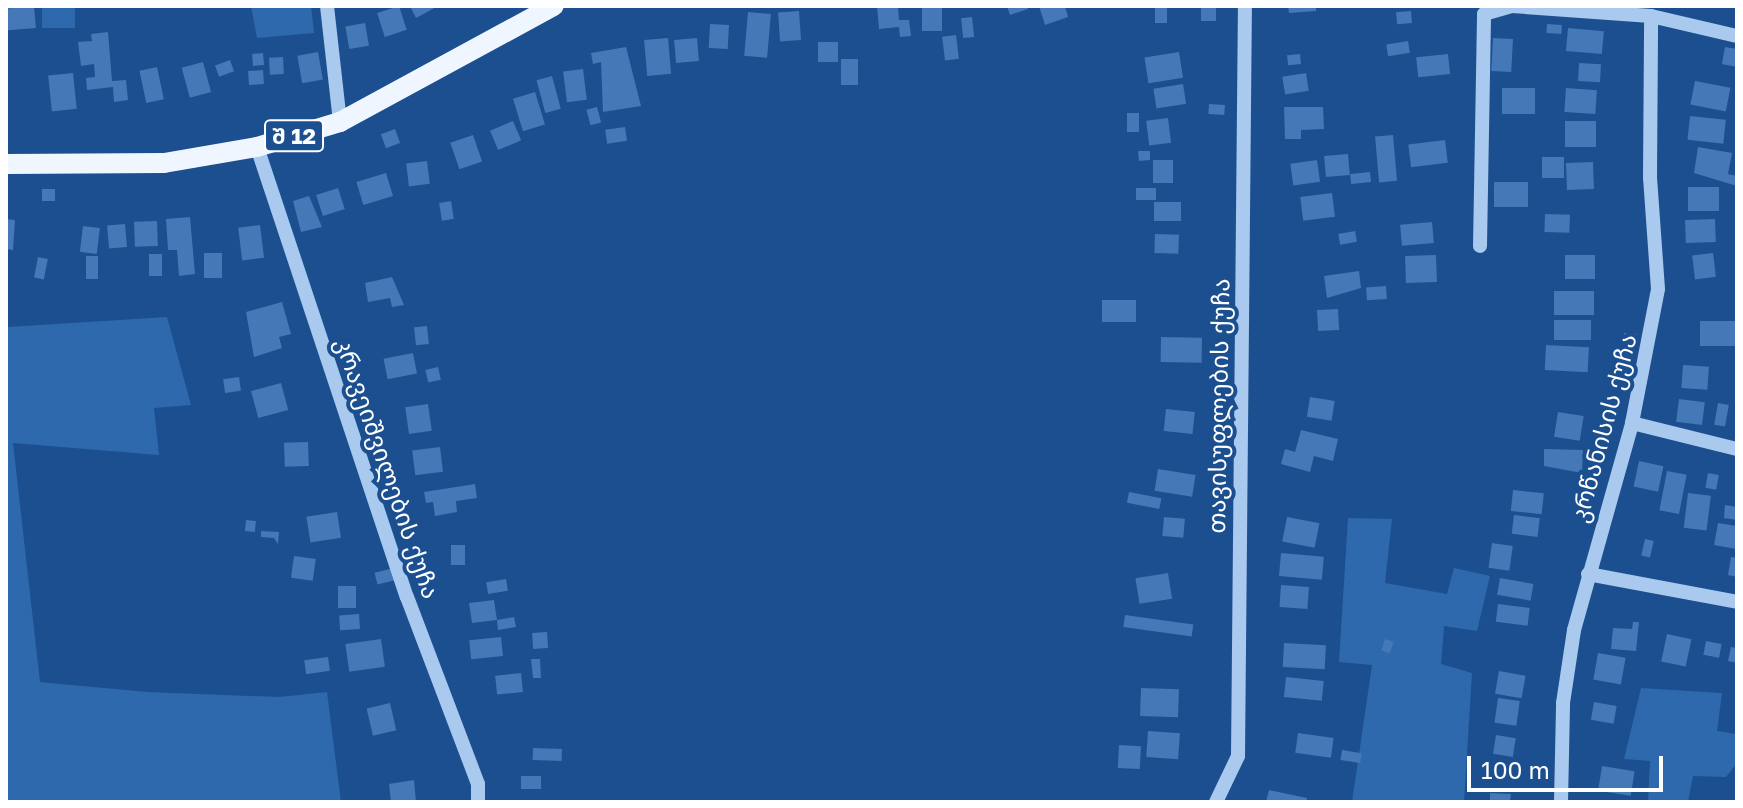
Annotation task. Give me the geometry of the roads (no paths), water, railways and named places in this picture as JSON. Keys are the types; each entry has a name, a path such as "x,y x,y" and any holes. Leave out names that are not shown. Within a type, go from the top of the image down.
{"main road":[{"name":"შ 12","path":"6,164 164,163 257,147 340,122 554,6"}],"street":[{"path":"327,6 340,122"},
{"name":"თავისუფლების ქუჩა","path":"1216,802 1238,756 1245,6"},
{"path":"1480,246 1484,14 1512,6 1651,16 1737,36"},
{"name":"კრწანისის ქუჩა","path":"1561,802 1563,703 1588,574 1632,423 1658,289 1650,163 1651,16"},
{"name":"კრავეიშვილების ქუჩა","path":"257,147 407,597 478,784 478,802"},
{"path":"1632,423 1737,449"},
{"path":"1588,574 1737,602"}]}
